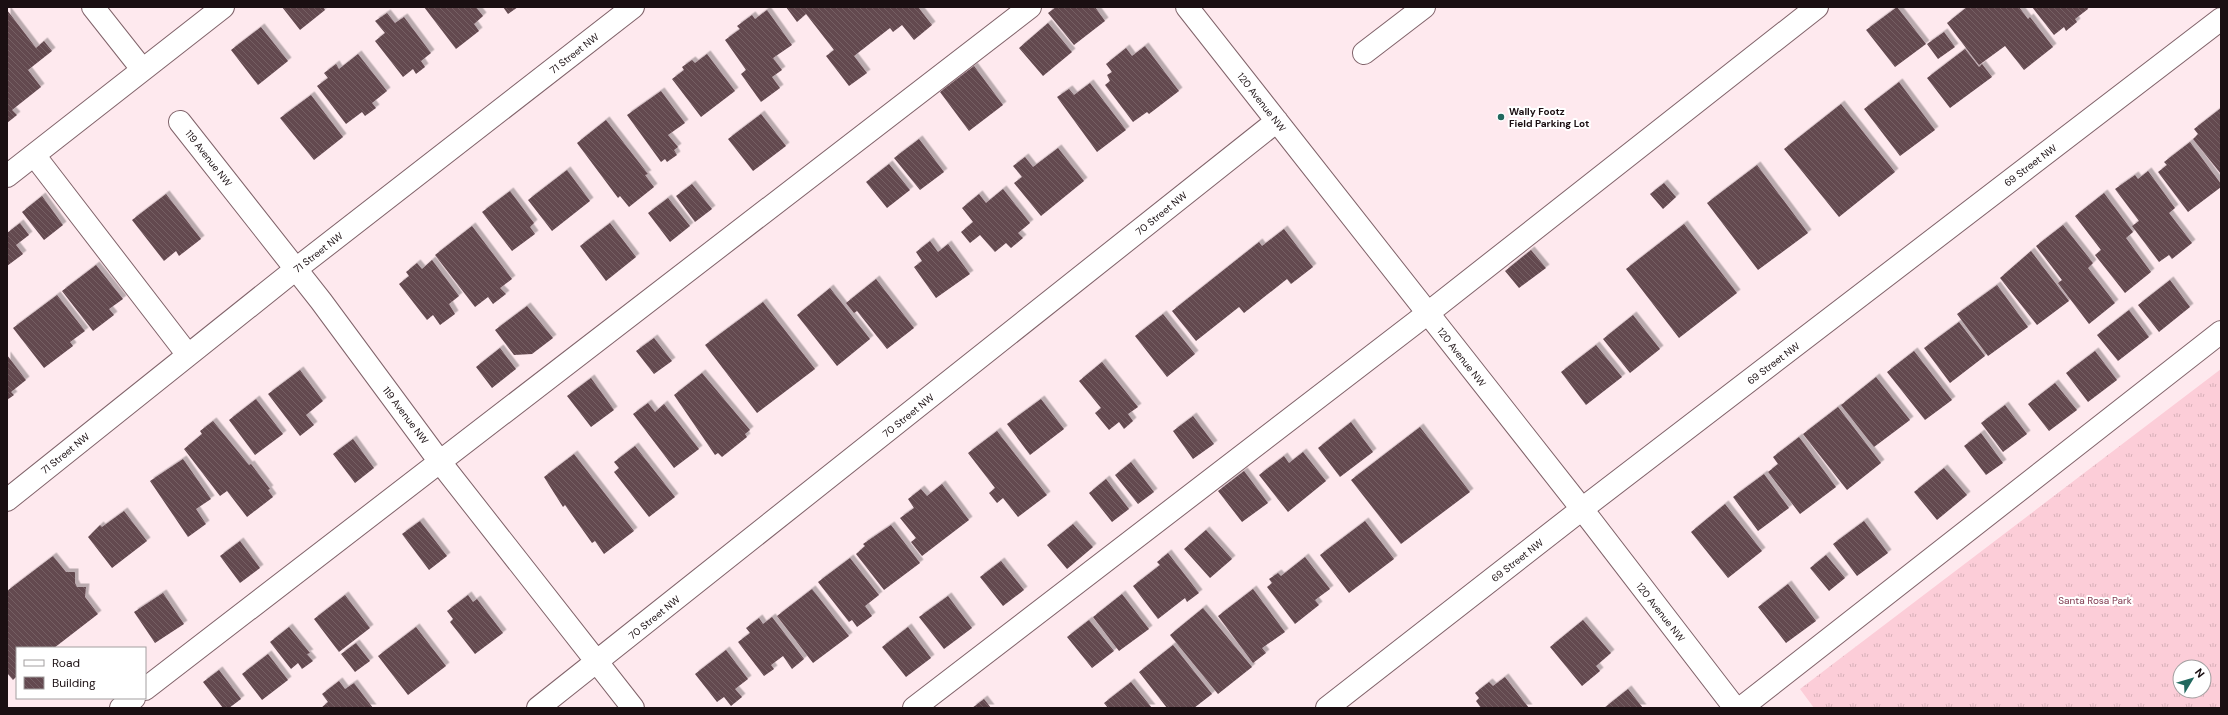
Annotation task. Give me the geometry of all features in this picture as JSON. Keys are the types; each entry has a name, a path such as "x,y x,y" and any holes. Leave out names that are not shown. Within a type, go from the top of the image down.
{"street":[{"path":"93,7 142,69"},
{"path":"7,176 223,7"},
{"name":"71 Street NW","path":"7,500 296,269 633,7"},
{"path":"146,688 1030,7"},
{"name":"120 Avenue NW","path":"1187,7 1582,509 1735,708"},
{"path":"1364,53 1424,7"},
{"path":"914,708 1428,313 1817,7"},
{"name":"69 Street NW","path":"1327,708 1582,509 2221,19"},
{"name":"70 Street NW","path":"538,708 597,663 1276,121"},
{"name":"119 Avenue NW","path":"180,122 296,269 440,462 633,708"},
{"path":"34,155 188,355"},
{"path":"1741,708 2221,332"},
{"path":"121,708 133,699"}],"green space":[{"name":"Santa Rosa Park","path":"2221,369 2221,708 1814,708 1800,689"}],"building":[{"path":"282,7 323,7 325,10 300,30"},
{"path":"424,7 476,7 483,16 474,24 479,31 456,49"},
{"path":"503,7 518,7 508,14"},
{"path":"786,7 918,7 932,25 914,40 902,25 893,32 890,28 854,56 867,73 849,86 826,56 834,50 806,14 797,22"},
{"path":"1056,7 1095,7 1105,21 1074,45 1048,13"},
{"path":"1897,7 1926,44 1895,67 1866,30"},
{"path":"1967,7 2019,7 2028,19 2030,17 2053,47 2024,70 2005,46 1979,65 1947,23"},
{"path":"2032,7 2087,7 2088,9 2075,19 2077,22 2066,31 2064,27 2054,35"},
{"path":"7,10 36,48 44,41 52,51 28,70 41,87 12,110 17,115 7,123"},
{"path":"767,10 792,45 773,58 782,70 772,77 780,88 761,102 741,74 746,70 725,40 740,29 737,26 752,15 755,19"},
{"path":"387,13 395,23 404,17 431,53 421,61 425,67 416,74 413,69 403,77 375,41 385,33 375,21"},
{"path":"1048,23 1072,52 1043,76 1019,48"},
{"path":"261,27 288,61 258,85 231,50"},
{"path":"1944,32 1955,47 1938,59 1927,44"},
{"path":"1145,46 1179,91 1149,114 1147,112 1133,122 1105,85 1110,81 1107,75 1112,72 1106,64 1126,48 1132,56"},
{"path":"1965,49 1979,67 1982,64 1992,77 1950,108 1927,78"},
{"path":"358,54 387,91 372,103 376,108 365,116 362,112 346,124 317,86 328,78 324,73 336,64 339,69"},
{"path":"707,54 735,91 701,117 672,79 684,70 682,67 692,60 695,63"},
{"path":"974,66 1003,105 969,131 940,92"},
{"path":"1899,82 1935,130 1900,156 1864,109"},
{"path":"1090,83 1126,130 1097,152 1057,97 1069,89 1074,95"},
{"path":"661,91 685,123 668,135 678,147 674,150 677,155 667,162 665,159 661,162 627,115"},
{"path":"311,95 343,137 314,160 280,118"},
{"path":"1841,104 1895,172 1839,217 1784,149"},
{"path":"2221,108 2221,174 2193,139 2198,134 2194,129"},
{"path":"761,114 786,146 753,171 728,139"},
{"path":"606,120 648,174 645,175 654,187 629,207 620,196 618,198 577,143"},
{"path":"919,139 944,172 920,190 894,158"},
{"path":"2190,142 2221,184 2221,187 2188,212 2158,172 2167,165 2164,162"},
{"path":"1058,148 1084,181 1041,216 1014,183 1022,177 1013,166 1025,157 1033,167"},
{"path":"889,164 910,190 887,208 866,182"},
{"path":"1757,165 1808,233 1758,270 1707,203"},
{"path":"567,170 590,201 552,231 528,200"},
{"path":"2148,171 2175,208 2169,213 2192,243 2172,259 2169,255 2159,262 2132,226 2139,221 2115,189 2135,175 2138,179"},
{"path":"1664,183 1676,197 1663,209 1650,194"},
{"path":"692,184 712,209 695,222 676,196"},
{"path":"1003,189 1030,223 1018,233 1023,238 1011,248 1006,243 995,252 980,235 970,243 961,232 973,222 962,208 979,194 986,203"},
{"path":"510,191 534,223 530,227 535,234 512,251 482,212"},
{"path":"2104,193 2133,232 2126,238 2151,272 2125,293 2095,255 2101,250 2075,216"},
{"path":"166,194 201,239 179,256 176,251 164,261 132,220"},
{"path":"42,196 63,225 44,240 22,212"},
{"path":"668,198 690,226 670,242 648,213"},
{"path":"20,223 29,235 16,245 23,254 7,266 7,233"},
{"path":"610,223 636,257 606,281 580,246"},
{"path":"1684,224 1737,293 1679,338 1626,269"},
{"path":"2063,225 2093,263 2088,268 2115,303 2089,324 2058,283 2062,280 2036,246"},
{"path":"472,226 512,279 500,288 506,294 493,304 488,297 475,307 435,255"},
{"path":"1284,229 1313,267 1291,284 1287,279 1244,313 1239,307 1196,341 1172,311 1259,242 1262,246"},
{"path":"930,241 938,252 948,244 970,274 936,298 914,267 922,261 916,252"},
{"path":"1531,250 1546,268 1519,288 1505,271"},
{"path":"2031,251 2069,301 2037,325 2000,278"},
{"path":"432,260 459,296 449,304 455,314 440,325 433,315 427,320 399,284 409,276 406,272 417,263 422,269"},
{"path":"96,265 123,299 109,309 114,315 93,331 62,291"},
{"path":"876,279 914,328 887,349 857,311 854,313 846,303"},
{"path":"2170,280 2190,307 2159,332 2138,305"},
{"path":"1997,285 2028,327 1988,356 1957,314"},
{"path":"830,288 870,339 837,366 797,315"},
{"path":"57,295 85,331 70,342 73,346 44,368 13,328"},
{"path":"763,302 815,369 757,413 705,345"},
{"path":"527,306 553,338 532,354 514,355 495,330"},
{"path":"2129,310 2149,337 2118,361 2097,335"},
{"path":"1163,314 1195,354 1167,377 1135,336"},
{"path":"1633,315 1660,349 1630,373 1603,339"},
{"path":"1959,322 1985,356 1950,383 1924,348"},
{"path":"654,338 672,361 654,374 636,351"},
{"path":"1596,345 1622,377 1586,405 1561,372"},
{"path":"500,348 516,369 492,388 476,367"},
{"path":"1914,351 1952,400 1925,420 1887,372"},
{"path":"2095,351 2117,380 2088,402 2066,373"},
{"path":"7,355 26,380 11,392 14,395 7,400"},
{"path":"1102,362 1138,407 1128,414 1133,421 1124,429 1119,422 1109,430 1095,413 1101,408 1079,381"},
{"path":"300,370 323,401 306,415 314,425 300,436 268,394"},
{"path":"702,373 750,430 745,434 747,437 722,457 718,453 715,455 674,395"},
{"path":"1876,377 1910,420 1874,447 1841,405"},
{"path":"591,378 614,410 591,427 567,396"},
{"path":"2055,383 2077,410 2049,431 2028,404"},
{"path":"256,399 283,434 255,455 229,420"},
{"path":"1041,399 1064,429 1030,455 1007,424"},
{"path":"648,403 655,412 664,404 699,449 674,468 633,414"},
{"path":"2005,405 2027,434 2003,452 1981,423"},
{"path":"1838,407 1881,463 1847,490 1803,434"},
{"path":"1193,416 1214,444 1193,459 1173,431"},
{"path":"213,421 249,465 251,464 270,489 268,490 273,497 247,517 227,491 220,496 184,449 202,434 200,431"},
{"path":"1351,422 1373,452 1340,477 1318,448"},
{"path":"1420,427 1470,492 1401,544 1351,480"},
{"path":"997,431 1047,495 1018,517 1003,498 997,503 989,493 995,488 968,453"},
{"path":"1981,433 2003,463 1986,475 1964,446"},
{"path":"1799,437 1836,487 1800,514 1768,472 1778,464 1773,457"},
{"path":"353,439 374,468 355,483 333,454"},
{"path":"635,446 675,497 649,517 614,472 619,468 614,462"},
{"path":"1303,452 1326,481 1288,512 1259,475 1284,456 1289,463"},
{"path":"574,454 634,531 604,554 595,541 592,543 565,505 563,507 544,477"},
{"path":"183,459 211,499 196,509 206,524 188,537 150,481"},
{"path":"1131,462 1154,492 1138,504 1115,475"},
{"path":"1944,468 1967,495 1937,520 1914,492"},
{"path":"1244,471 1268,503 1242,522 1218,491"},
{"path":"1764,474 1789,508 1758,531 1733,497"},
{"path":"1106,479 1129,509 1112,522 1089,493"},
{"path":"942,484 969,520 922,556 911,542 916,538 900,518 914,508 908,499 921,489 927,496"},
{"path":"1725,504 1762,551 1728,578 1691,532"},
{"path":"124,511 147,541 112,568 88,537 100,525 102,527"},
{"path":"420,521 447,556 429,570 402,534"},
{"path":"1365,521 1394,559 1349,593 1320,555"},
{"path":"1864,521 1888,553 1857,576 1833,544"},
{"path":"1073,524 1093,547 1067,569 1047,545"},
{"path":"891,525 920,563 884,590 856,554 865,546 863,544"},
{"path":"1206,530 1232,559 1210,578 1184,549"},
{"path":"240,541 260,568 240,583 220,556"},
{"path":"1168,553 1199,593 1187,602 1185,598 1158,619 1133,586 1160,565 1157,562"},
{"path":"1826,555 1845,578 1829,591 1810,568"},
{"path":"53,556 66,572 75,572 75,583 77,587 86,587 85,597 98,614 55,647 16,647 16,677 13,680 7,673 7,591"},
{"path":"1305,557 1330,589 1315,600 1319,605 1295,624 1267,587 1272,583 1269,579 1278,573 1281,576"},
{"path":"850,558 879,595 865,606 872,616 857,627 852,620 849,622 818,582"},
{"path":"1001,561 1024,590 1003,606 980,577"},
{"path":"1788,584 1816,621 1786,643 1758,607"},
{"path":"812,589 849,636 813,663 777,616"},
{"path":"1253,589 1285,632 1262,648 1266,653 1253,663 1218,616"},
{"path":"163,593 184,624 155,643 134,612"},
{"path":"1122,594 1149,629 1119,651 1093,617"},
{"path":"345,595 370,628 339,652 314,619"},
{"path":"468,595 473,602 477,599 503,633 475,654 450,622 453,619 447,611"},
{"path":"948,596 972,628 944,649 919,617"},
{"path":"1203,608 1252,667 1218,694 1170,635"},
{"path":"772,617 804,659 792,669 783,656 771,665 774,669 764,676 738,642 750,633 746,628 759,618 763,624"},
{"path":"1089,620 1114,651 1092,668 1067,637"},
{"path":"1583,620 1611,653 1596,666 1600,671 1582,686 1550,647"},
{"path":"289,627 310,653 307,654 313,661 302,669 298,663 291,669 270,642"},
{"path":"416,627 446,666 408,695 378,656"},
{"path":"908,627 931,658 906,677 882,647"},
{"path":"356,643 370,661 355,672 341,654"},
{"path":"1173,645 1212,694 1194,708 1167,708 1139,672"},
{"path":"726,650 748,679 735,689 742,697 731,706 724,697 717,702 695,674"},
{"path":"268,654 288,680 262,700 242,674"},
{"path":"219,670 241,699 229,708 223,708 203,682"},
{"path":"1505,677 1529,708 1481,708 1476,701 1479,698 1475,693 1489,682 1493,686"},
{"path":"339,681 345,689 354,683 373,708 321,708 328,702 322,694"},
{"path":"1131,682 1152,708 1108,708 1104,703"},
{"path":"1628,689 1643,708 1604,708"},
{"path":"984,699 991,708 972,708"}],"place":[{"name":"Wally Footz Field Parking Lot","path":"1501,117"}]}
